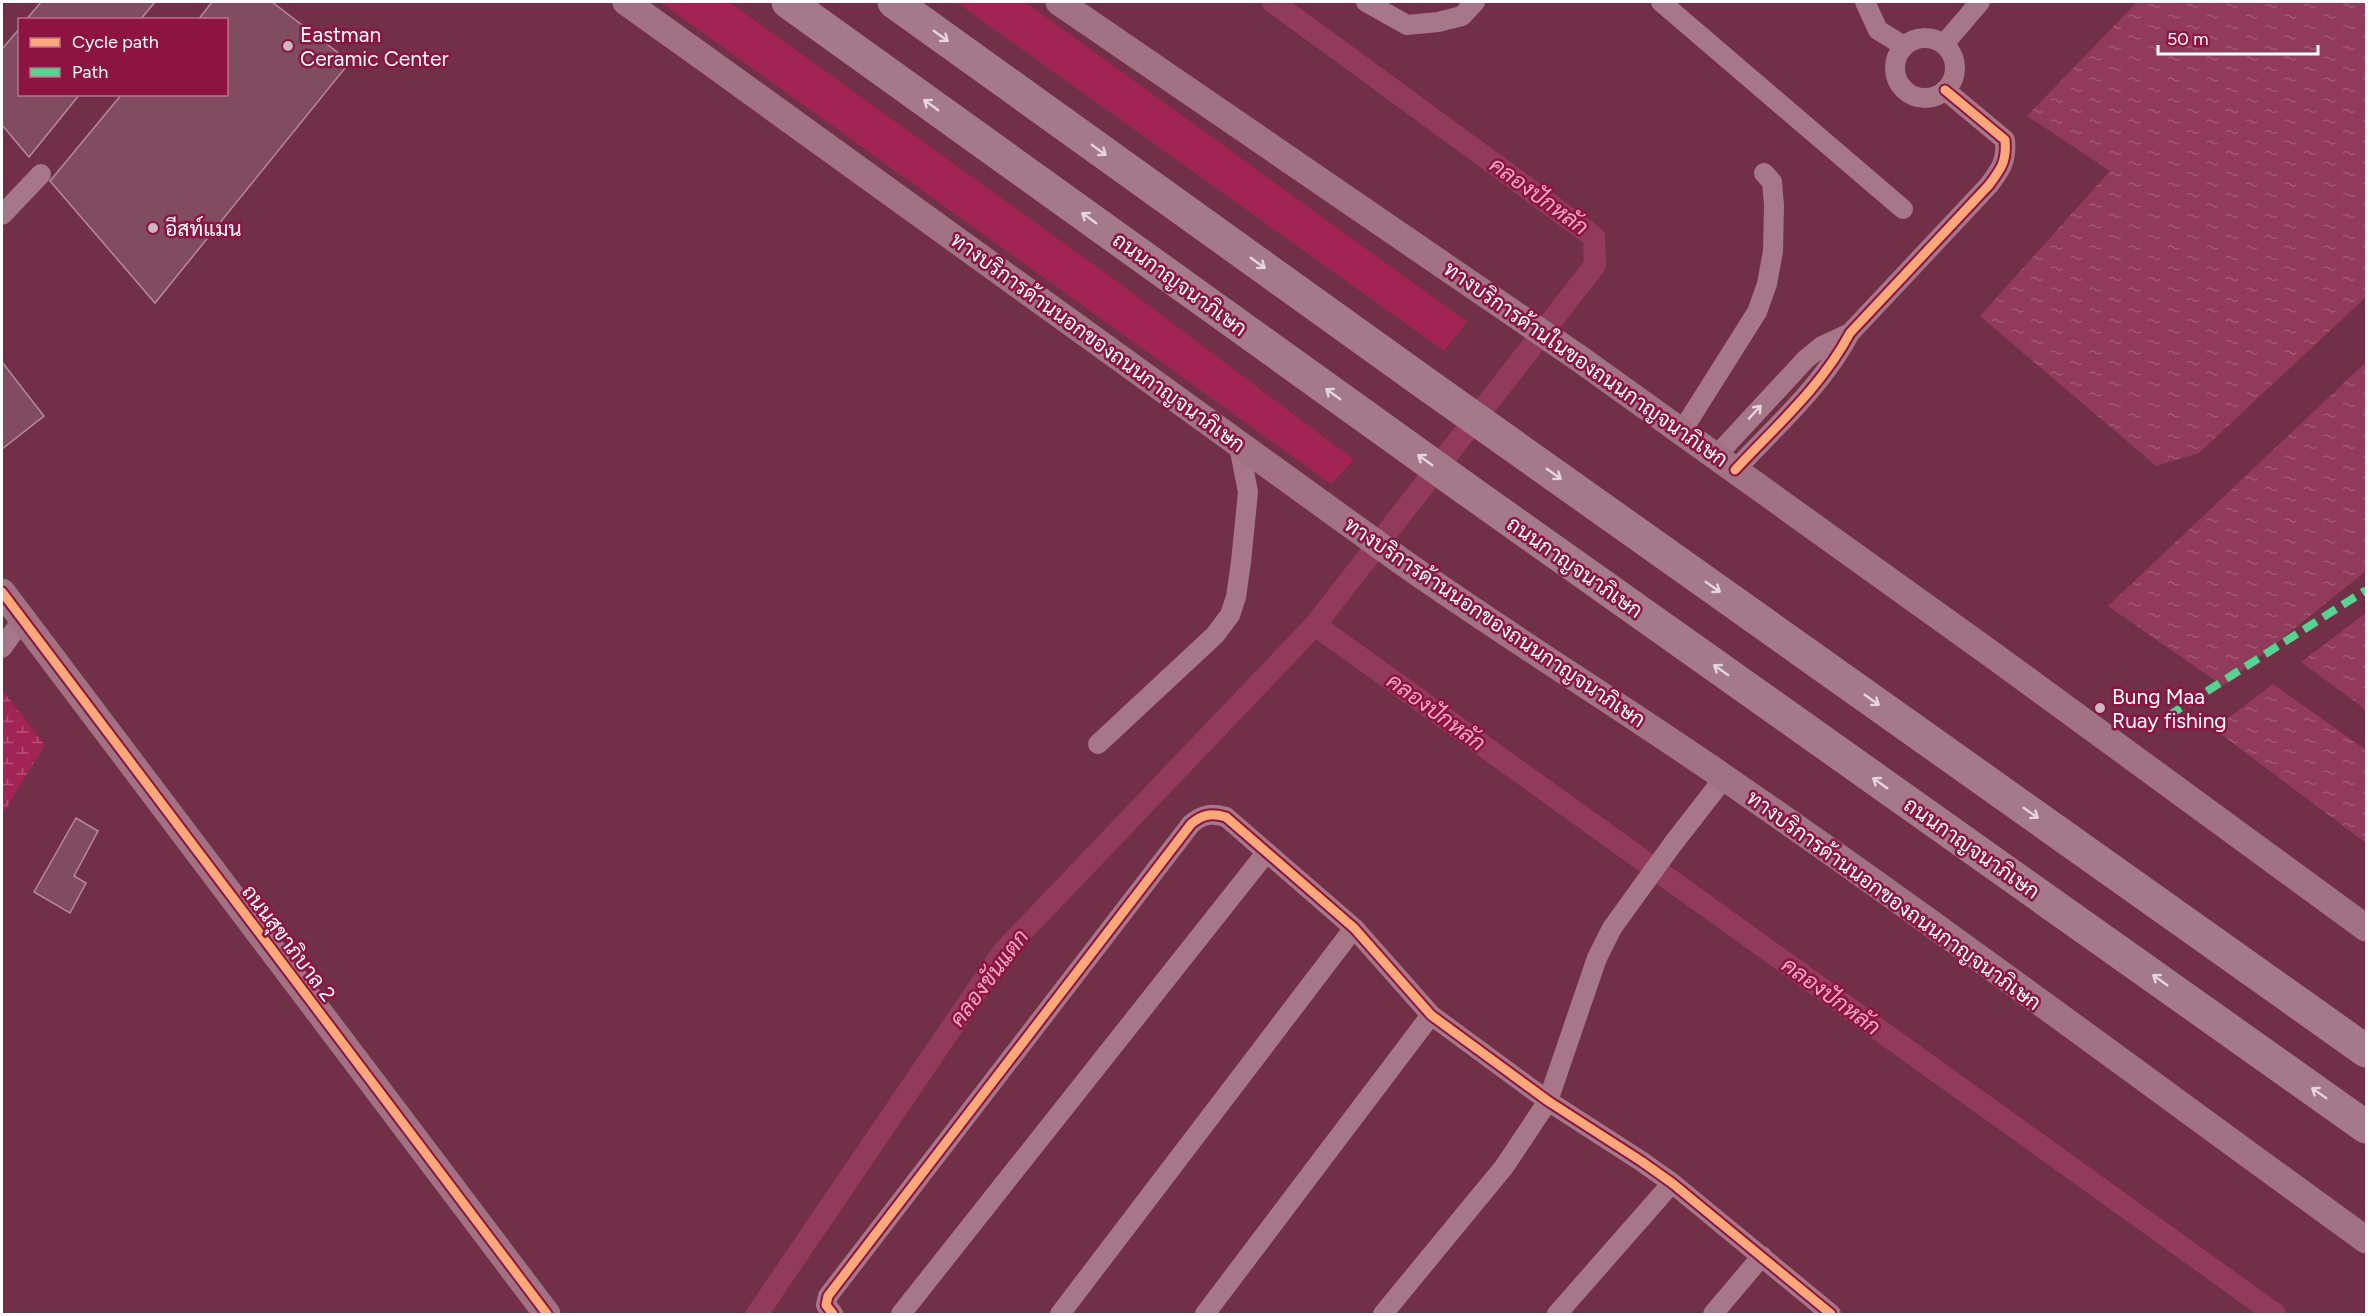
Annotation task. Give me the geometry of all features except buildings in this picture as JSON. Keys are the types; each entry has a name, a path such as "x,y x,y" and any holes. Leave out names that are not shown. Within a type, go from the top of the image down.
{"highway":[{"name":"ถนนกาญจนาภิเษก","path":"788,2 1380,428 2367,1127"},
{"path":"894,2 1506,441 2367,1051"}],"main road":[{"name":"ทางบริการด้านนอกของถนนกาญจนาภิเษก","path":"626,2 958,239 1239,446 1302,488 1404,563 1724,778 2367,1240"},
{"name":"ทางบริการด้านในของถนนกาญจนาภิเษก","path":"1059,2 1502,303 2004,662 2367,928"},
{"name":"ถนนสุขาภิบาล 2","path":"2,592 547,1314"}],"street":[{"path":"1366,2 1407,26 1462,16 1475,2"},
{"path":"1660,2 1903,209"},
{"path":"1865,2 1878,30 1904,46"},
{"path":"1944,44 1980,2"},
{"path":"1931,38 1944,44 1953,55 1956,69 1951,83 1941,94 1927,98 1913,96 1901,87 1895,74 1896,59 1904,46 1916,39 1931,38"},
{"path":"1726,463 1806,359 1821,346 1851,333 1989,185 2006,156 2005,140 1945,90"},
{"path":"1682,431 1757,312 1767,284 1773,251 1774,205 1772,182 1764,173"},
{"path":"2,215 41,174"},
{"path":"1098,744 1215,635 1230,615 1236,597 1248,492 1239,446"},
{"path":"2,648 22,620"},
{"path":"1383,1314 1504,1167 1548,1101 1597,958 1612,928 1724,778"},
{"path":"833,1314 826,1305 828,1296 1191,824 1201,816 1213,814 1226,817 1354,928 1431,1015 1548,1101 1672,1183 1831,1314"},
{"path":"901,1314 1266,853"},
{"path":"1060,1314 1354,928"},
{"path":"1205,1314 1431,1015"},
{"path":"1557,1314 1672,1183"},
{"path":"1713,1314 1762,1256"}],"green space":[{"path":"660,2 729,2 1108,275 1354,460 1331,484"},
{"path":"956,2 1025,2 1467,322 1444,351"},
{"path":"2,690 45,745 2,815"}],"water":[{"path":"2137,2 2366,2 2366,297 2199,453 2156,466 1980,316 2110,171 2027,116"},
{"path":"2366,362 2366,571 2223,686 2108,606"},
{"path":"2366,613 2366,710 2301,662"},
{"path":"2273,684 2366,750 2366,843 2214,729"}],"waterway":[{"name":"คลองปักหลัก","path":"757,1314 1003,952 1315,625 1595,265 1594,237 1273,2"},
{"name":"คลองปักหลัก","path":"1315,625 2275,1314"}],"marked path":[{"path":"2168,716 2366,590"}],"cycle path":[{"path":"1735,470 1812,388 1826,371 1850,333 1989,185 2000,169 2005,154 2005,140 1945,90"},
{"path":"2,592 547,1314"},
{"path":"833,1314 826,1305 828,1296 1191,824 1203,816 1211,815 1226,817 1354,928 1431,1015 1548,1101 1672,1183 1831,1314"}],"place":[{"name":"Eastman Ceramic Center","path":"288,46"},
{"name":"อีสท์แมน","path":"153,228"},
{"name":"Bung Maa Ruay fishing","path":"2100,708"}],"water label":[{"name":"คลองขันแตก","path":"989,978"}]}
